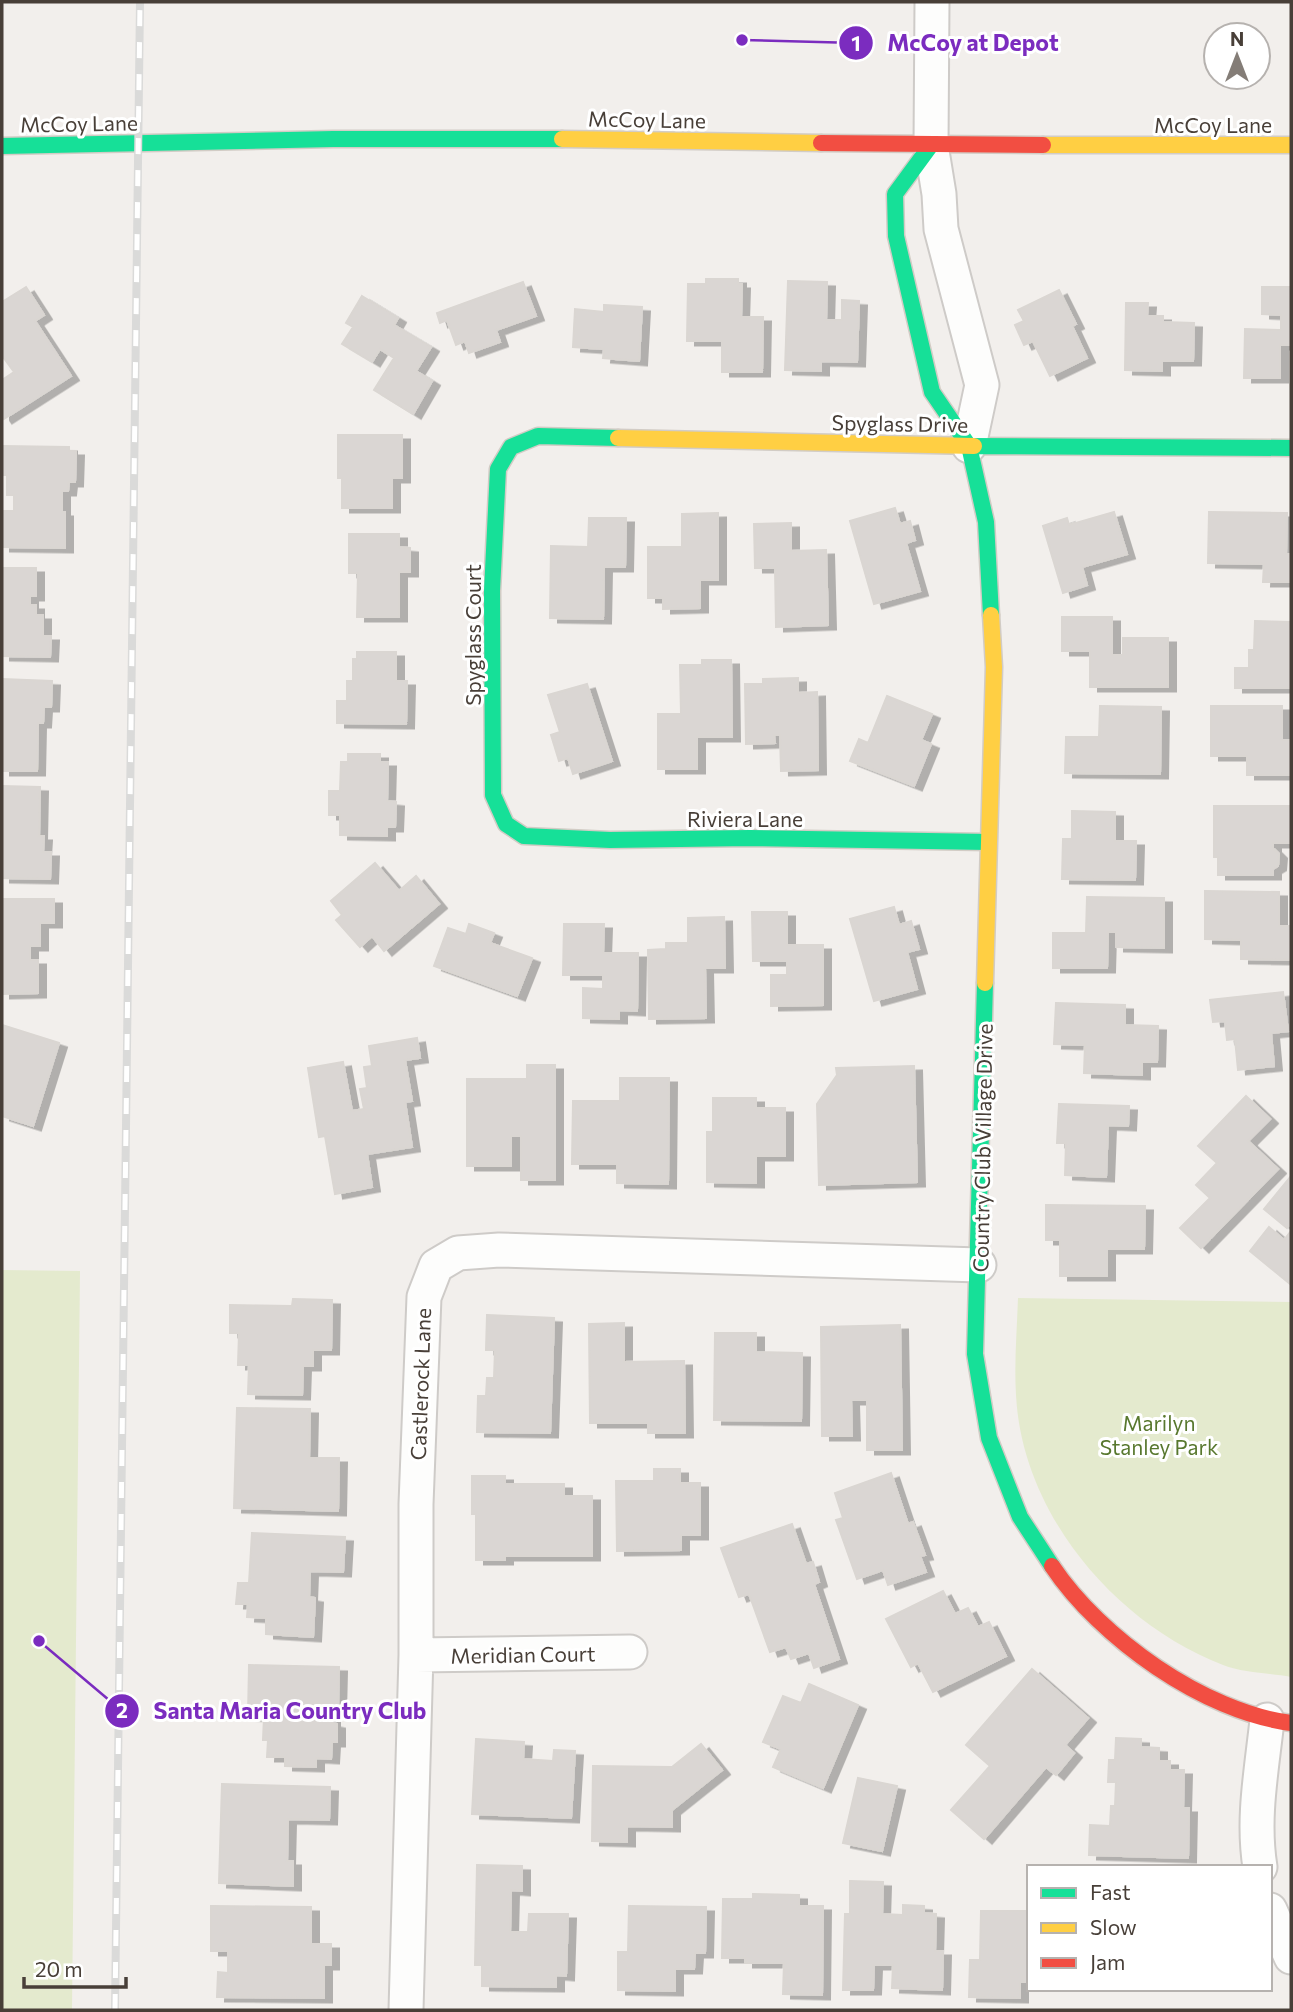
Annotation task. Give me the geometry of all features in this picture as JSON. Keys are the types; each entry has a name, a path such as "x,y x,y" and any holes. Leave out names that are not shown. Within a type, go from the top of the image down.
{"street":[{"path":"931,145 932,2"},
{"name":"McCoy Lane","path":"2,146 333,139 931,145 1291,145"},
{"name":"Country Club Village Drive","path":"931,145 939,194 941,229 982,385 969,446"},
{"name":"Country Club Village Drive","path":"931,145 895,194 896,236 932,392 969,446 986,522 995,667 975,1354 989,1438 1020,1517 1067,1588 1128,1648 1200,1693 1279,1721"},
{"name":"Spyglass Drive","path":"511,447 538,436 969,446 1291,448"},
{"name":"Spyglass Court","path":"506,824 493,795 492,591 498,469 511,447"},
{"name":"Riviera Lane","path":"506,824 524,836 610,840 750,838 988,842"},
{"name":"Castlerock Lane","path":"406,2010 416,1655 416,1504 424,1297 436,1266 458,1253 499,1250 979,1265"},
{"name":"Meridian Court","path":"416,1655 630,1652"},
{"path":"1260,1865 1257,1806 1279,1721"},
{"path":"1272,1914 1291,1957"}],"green space":[{"path":"2,1270 80,1271 72,2010 2,2010"},
{"name":"Marilyn Stanley Park","path":"1018,1298 1291,1302 1291,1677 1231,1668 1183,1646 1146,1622 1111,1592 1081,1558 1055,1521 1036,1481 1022,1439 1015,1383"}],"building":[{"path":"706,279 738,279 738,284 742,284 741,317 763,317 762,372 722,372 722,341 687,341 688,284 706,284"},
{"path":"788,281 827,282 826,320 842,320 842,300 859,301 857,362 821,361 821,371 785,370"},
{"path":"523,282 536,316 496,330 500,342 469,353 465,341 456,345 447,320 440,323 437,313"},
{"path":"26,287 44,315 35,321 71,376 4,419 2,380 14,372 2,358 2,302"},
{"path":"1262,287 1291,287 1291,345 1280,345 1280,378 1244,378 1245,329 1281,330 1281,315 1262,314"},
{"path":"1059,290 1076,324 1072,326 1087,358 1050,376 1033,341 1024,345 1015,325 1024,321 1018,310"},
{"path":"362,296 398,318 394,325 431,347 416,371 432,381 413,414 374,390 394,358 380,349 372,362 342,344 353,327 346,323"},
{"path":"1126,303 1148,303 1147,316 1163,316 1163,322 1194,323 1193,361 1162,361 1162,371 1125,370"},
{"path":"604,305 642,307 639,361 603,358 604,349 573,347 575,309 604,312"},
{"path":"338,435 402,435 402,478 392,478 392,508 342,508 342,478 338,478"},
{"path":"2,446 69,447 69,451 76,451 75,482 69,482 68,491 62,491 65,548 2,547 2,511 14,511 14,495 7,495 7,475 2,475"},
{"path":"895,508 900,524 910,521 915,540 906,543 920,591 874,604 850,521"},
{"path":"1114,512 1127,554 1082,567 1087,585 1063,593 1043,526 1067,518 1069,525"},
{"path":"1209,512 1287,513 1286,554 1291,554 1291,582 1263,582 1264,564 1208,563"},
{"path":"718,513 718,580 700,580 700,608 663,609 663,598 648,598 648,547 682,547 682,514"},
{"path":"589,518 626,518 625,567 604,567 603,619 550,618 551,546 588,547"},
{"path":"791,523 791,551 826,550 828,625 776,627 775,568 755,568 754,524"},
{"path":"349,534 399,534 399,547 410,548 410,572 399,572 399,617 357,617 358,573 349,573"},
{"path":"2,568 36,568 36,596 30,596 30,605 36,605 36,615 43,615 43,636 51,636 50,657 2,656"},
{"path":"1062,617 1112,617 1112,655 1123,655 1123,638 1168,638 1168,687 1090,687 1090,651 1062,651"},
{"path":"1255,621 1291,622 1291,688 1235,688 1235,668 1249,668 1249,650 1254,650"},
{"path":"357,652 396,652 396,681 407,681 406,724 337,723 337,701 347,701 347,681 353,681 353,659 357,659"},
{"path":"702,660 731,660 732,737 697,737 697,769 658,769 658,714 681,714 680,665 702,665"},
{"path":"798,678 798,693 817,692 818,770 781,771 780,735 774,735 775,743 746,744 745,684 763,684 763,679"},
{"path":"2,679 52,681 51,707 44,707 43,723 38,723 37,771 2,771"},
{"path":"587,684 612,761 573,774 568,758 559,761 551,735 560,732 548,695"},
{"path":"887,696 932,714 921,740 931,744 914,786 850,761 859,739 868,743"},
{"path":"1100,706 1161,707 1160,774 1065,773 1066,737 1099,737"},
{"path":"1211,706 1282,706 1282,740 1291,740 1291,775 1247,775 1247,756 1211,756"},
{"path":"348,754 380,754 380,762 388,762 387,801 396,802 395,827 387,827 387,836 340,835 340,815 329,815 329,791 340,791 341,762 348,762"},
{"path":"2,786 40,787 39,836 44,836 43,852 51,852 50,879 2,878"},
{"path":"1214,806 1291,806 1291,843 1273,843 1273,848 1279,854 1278,866 1273,869 1273,875 1218,875 1218,857 1214,857"},
{"path":"1072,811 1115,812 1115,841 1136,841 1135,880 1062,879 1063,839 1072,839"},
{"path":"375,863 399,891 416,876 439,904 384,951 372,936 360,947 336,920 342,915 331,901"},
{"path":"1205,891 1279,892 1279,926 1291,926 1291,960 1241,959 1241,940 1205,939"},
{"path":"1087,897 1164,898 1164,948 1116,947 1116,932 1108,932 1107,968 1053,968 1053,933 1086,933"},
{"path":"2,899 54,899 54,923 40,923 40,946 30,946 30,960 38,960 38,993 2,994"},
{"path":"894,907 899,925 911,921 919,949 907,952 917,989 874,1001 850,919"},
{"path":"752,912 787,912 787,945 823,945 823,1005 771,1006 771,975 787,975 787,961 753,961"},
{"path":"724,917 725,968 705,968 706,1018 649,1019 648,950 666,949 666,943 688,943 688,918"},
{"path":"469,924 494,933 490,943 532,958 517,996 434,966 448,928 466,934"},
{"path":"564,924 604,924 603,953 638,953 637,1011 619,1010 619,1019 583,1018 583,988 603,989 603,975 563,975"},
{"path":"1283,992 1288,1031 1271,1033 1274,1066 1238,1070 1235,1039 1227,1040 1225,1021 1213,1022 1210,1000"},
{"path":"1056,1003 1125,1005 1125,1025 1158,1026 1157,1062 1142,1062 1142,1075 1084,1073 1085,1045 1054,1044"},
{"path":"2,1025 59,1043 33,1126 2,1116"},
{"path":"417,1038 420,1058 405,1060 412,1101 405,1102 412,1147 367,1154 372,1187 335,1194 325,1136 319,1137 308,1068 343,1062 352,1111 364,1109 360,1089 367,1088 364,1067 372,1066 369,1046"},
{"path":"527,1065 555,1065 555,1180 521,1180 521,1136 511,1136 511,1166 467,1166 467,1079 527,1079"},
{"path":"914,1066 917,1182 819,1185 817,1104 837,1075 836,1068"},
{"path":"620,1078 669,1078 668,1184 617,1183 617,1164 572,1164 573,1101 620,1101"},
{"path":"1246,1096 1270,1119 1248,1141 1278,1169 1201,1248 1180,1228 1210,1198 1196,1185 1217,1163 1198,1146"},
{"path":"713,1098 756,1098 756,1108 785,1108 785,1156 756,1156 756,1183 707,1182 707,1132 713,1132"},
{"path":"1059,1104 1129,1106 1128,1126 1108,1125 1106,1177 1065,1175 1066,1143 1057,1143"},
{"path":"1291,1176 1291,1225 1287,1228 1264,1209"},
{"path":"1046,1205 1145,1206 1144,1249 1107,1249 1107,1276 1060,1276 1060,1240 1046,1240"},
{"path":"1269,1227 1284,1240 1291,1231 1290,1284 1250,1251"},
{"path":"293,1299 332,1300 331,1350 313,1350 313,1366 303,1366 302,1395 248,1394 249,1365 238,1365 239,1333 230,1333 230,1305 292,1306"},
{"path":"487,1315 554,1318 550,1433 477,1432 478,1396 486,1396 487,1378 494,1378 495,1350 486,1350"},
{"path":"624,1323 624,1362 684,1361 685,1433 648,1433 648,1423 590,1423 589,1324"},
{"path":"900,1325 902,1450 867,1450 867,1400 851,1400 852,1436 822,1436 821,1327"},
{"path":"715,1333 756,1333 756,1352 802,1353 801,1421 714,1420"},
{"path":"237,1408 310,1409 309,1458 339,1458 338,1511 234,1508"},
{"path":"654,1469 680,1469 680,1483 700,1483 700,1535 681,1535 681,1550 617,1551 616,1481 654,1481"},
{"path":"891,1473 908,1524 913,1522 925,1555 920,1556 926,1572 888,1585 883,1570 857,1579 836,1520 843,1518 835,1493"},
{"path":"472,1476 505,1476 505,1484 564,1484 564,1496 592,1496 592,1556 505,1556 505,1560 476,1560 476,1514 472,1514"},
{"path":"792,1524 806,1564 813,1562 819,1582 814,1584 839,1659 814,1668 809,1653 791,1659 786,1647 770,1652 749,1594 739,1597 721,1548"},
{"path":"252,1533 345,1537 343,1572 310,1571 309,1597 315,1598 313,1637 266,1634 266,1618 247,1617 248,1604 236,1604 238,1583 249,1583"},
{"path":"943,1591 955,1614 968,1608 978,1627 989,1622 1006,1656 933,1692 918,1663 911,1667 886,1619"},
{"path":"249,1665 339,1667 338,1708 332,1708 332,1723 337,1724 337,1742 332,1742 331,1759 316,1758 316,1767 285,1766 285,1757 267,1757 268,1740 263,1740 264,1717 248,1716"},
{"path":"1032,1669 1088,1718 1065,1745 1074,1753 1056,1775 1046,1767 984,1839 951,1810 990,1766 966,1745"},
{"path":"809,1684 858,1705 823,1788 773,1767 781,1749 763,1742 783,1696 801,1703"},
{"path":"1116,1738 1141,1739 1141,1747 1159,1748 1159,1761 1170,1761 1170,1770 1184,1770 1183,1808 1189,1808 1188,1858 1089,1855 1090,1825 1110,1826 1111,1806 1115,1806 1116,1782 1108,1782 1109,1760 1115,1760"},
{"path":"476,1739 524,1742 523,1759 553,1761 554,1750 575,1751 571,1818 472,1814"},
{"path":"701,1744 722,1770 672,1810 672,1827 627,1826 627,1842 592,1841 593,1766 672,1767"},
{"path":"858,1778 897,1786 882,1851 843,1843"},
{"path":"222,1784 330,1787 329,1820 288,1819 287,1861 293,1861 293,1886 219,1883"},
{"path":"477,1865 522,1866 522,1891 511,1890 510,1932 528,1932 529,1914 568,1914 566,1976 556,1975 556,1987 482,1986 482,1965 475,1965"},
{"path":"850,1881 883,1882 882,1914 903,1915 903,1905 924,1906 924,1913 936,1914 935,1951 943,1951 942,1990 892,1988 893,1965 874,1965 873,1990 843,1990 845,1914 850,1914"},
{"path":"753,1894 799,1895 799,1906 823,1906 822,1995 783,1994 784,1963 745,1963 745,1958 722,1958 723,1899 753,1899"},
{"path":"211,1906 311,1907 311,1944 331,1944 331,1965 324,1965 324,1998 217,1997 218,1972 228,1973 228,1951 211,1951"},
{"path":"629,1906 706,1907 705,1953 695,1953 694,1969 675,1969 675,1991 618,1990 618,1952 628,1952"},
{"path":"981,1911 1027,1911 1027,1982 1020,1982 1020,1998 969,1997 970,1960 980,1960"}],"railway":[{"path":"115,2010 140,2"}],"traffic: fast":[{"path":"2,146 333,139 562,139"},
{"path":"931,145 895,194 896,236 932,392 969,446 986,522 991,615"},
{"path":"618,438 538,436 511,447 498,469 492,591 493,795 506,824 524,836 610,840 750,838 988,842"},
{"path":"974,446 1291,448"},
{"path":"985,983 975,1354 989,1438 1020,1517 1052,1566"}],"traffic: slow":[{"path":"562,139 821,143"},
{"path":"1043,145 1291,145"},
{"path":"618,438 974,446"},
{"path":"985,983 994,667 991,615"}],"traffic: jam":[{"path":"821,143 1043,145"},
{"path":"1052,1566 1072,1593 1097,1619 1157,1667 1224,1704 1258,1716 1291,1723"}],"place":[{"name":"McCoy at Depot","path":"742,40"},
{"name":"Santa Maria Country Club","path":"39,1641"}]}
